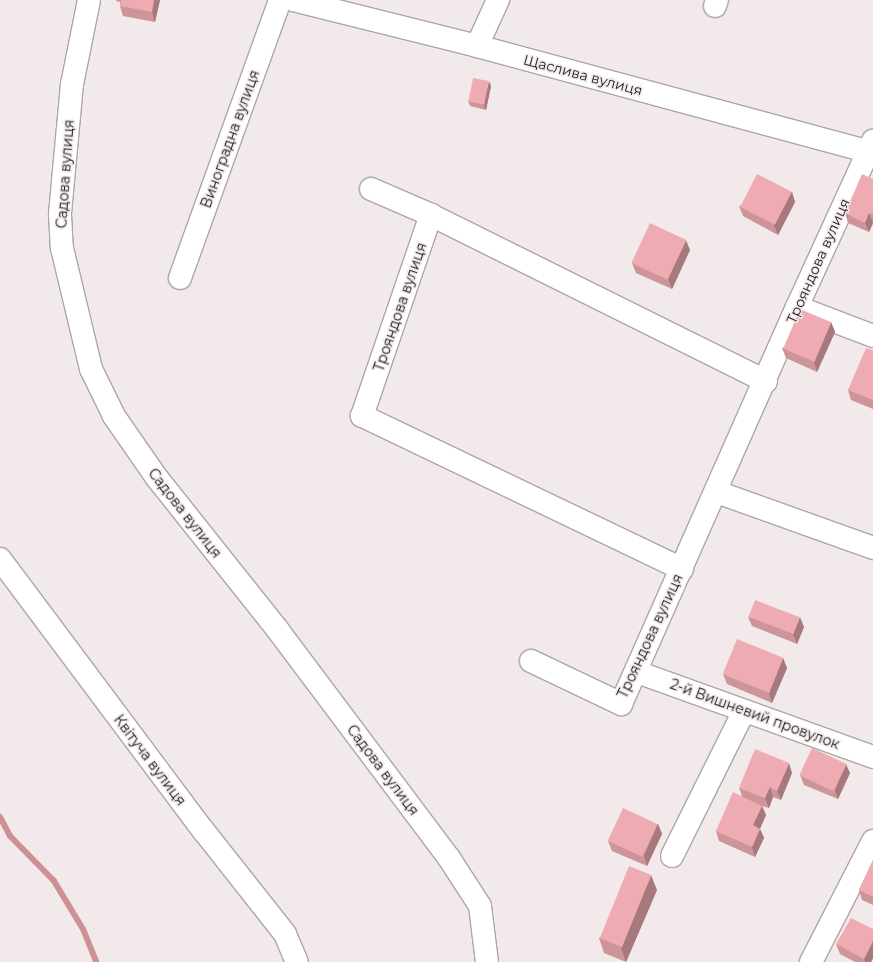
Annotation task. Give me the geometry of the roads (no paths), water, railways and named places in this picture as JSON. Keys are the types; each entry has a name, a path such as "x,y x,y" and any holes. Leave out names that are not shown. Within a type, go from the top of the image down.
{"street":[{"name":"Садова вулиця","path":"89,0 72,84 60,214 62,248 91,369 101,393 157,478 277,629 449,858 480,906 487,962"},
{"name":"Виноградна вулиця","path":"180,278 280,0"},
{"name":"Щаслива вулиця","path":"293,0 477,46 871,149"},
{"path":"477,46 498,0"},
{"name":"Трояндова вулиця","path":"531,661 621,704 637,672 766,381 796,307 871,149"},
{"path":"371,189 432,215 766,381"},
{"name":"Трояндова вулиця","path":"432,215 362,416 682,569"},
{"path":"796,307 873,336"},
{"path":"717,492 873,548"},
{"name":"Квітуча вулиця","path":"0,559 203,830 285,934 297,962"},
{"name":"2-й Вишневий провулок","path":"637,672 873,757"},
{"path":"672,856 744,711"},
{"path":"811,962 873,841"}],"waterway":[{"path":"0,817 10,836 54,881 83,929 96,962"}]}
